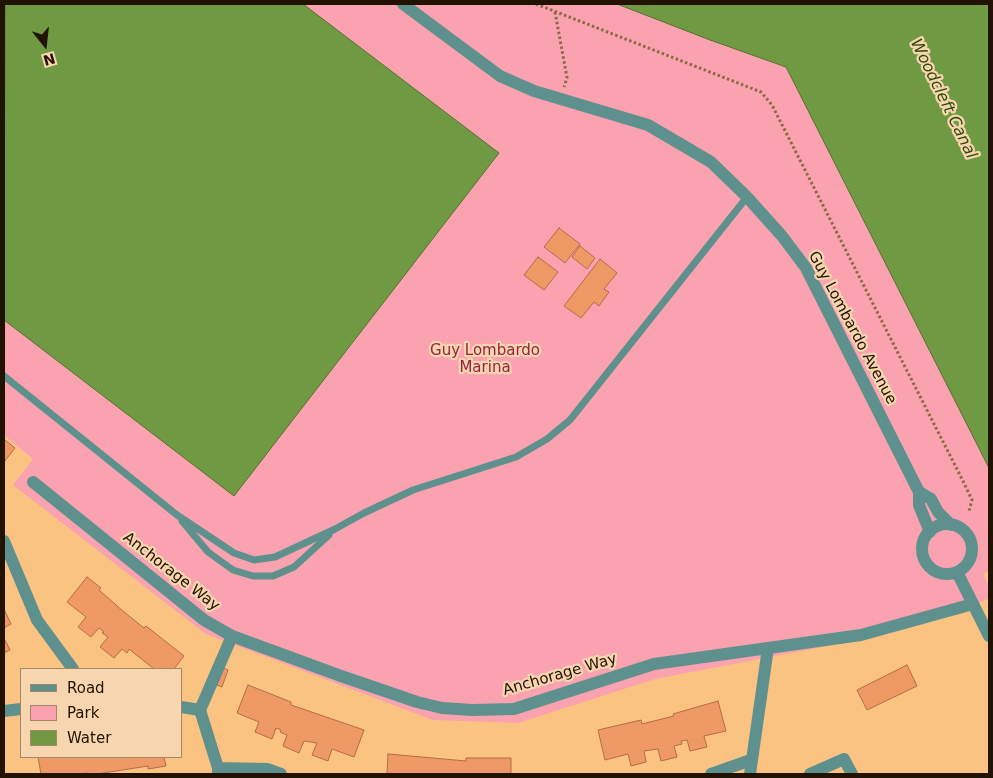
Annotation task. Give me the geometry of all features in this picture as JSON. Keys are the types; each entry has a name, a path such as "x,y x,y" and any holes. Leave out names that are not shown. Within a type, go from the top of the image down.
{"street":[{"name":"Guy Lombardo Avenue","path":"403,4 500,76 534,91 648,124 711,162 747,196 782,236 806,268 919,492 919,505 930,532"},
{"name":"Anchorage Way","path":"32,482 204,620 232,636 417,702 442,708 472,710 514,709 654,664 861,635 973,604"},
{"name":"Guy Lombardo Avenue","path":"919,492 931,499 938,512 951,525 963,530 969,537 972,553 964,568 957,572"},
{"path":"951,525 937,527 930,532 925,538 923,555 932,569 948,574 957,572 989,636"},
{"path":"4,541 37,620 72,668"},
{"path":"232,636 200,710 218,771 267,769 281,774"},
{"path":"750,774 768,648"},
{"path":"182,706 200,710"},
{"path":"4,711 20,709"},
{"path":"810,774 844,759 852,774"},
{"path":"711,774 752,760"}],"lane":[{"path":"4,376 177,515 234,553 254,560 275,557 413,490 516,457 547,439 570,420 747,196"},
{"path":"177,515 208,552 233,570 253,576 273,576 294,567 335,529"}],"path":[{"path":"536,4 761,92 772,105 972,500 969,511"},
{"path":"555,11 566,78 562,99"}],"green space":[{"name":"Guy Lombardo Marina","path":"4,4 686,4 804,47 989,447 989,571 983,574 989,587 989,598 966,609 864,639 655,679 518,723 433,720 206,634 13,485 33,459 4,435"}],"water":[{"path":"5,4 303,4 499,153 234,496 4,320"},
{"name":"Woodcleft Canal","path":"617,4 989,4 989,468 786,67"}],"building":[{"path":"559,228 580,244 565,263 544,247"},
{"path":"580,246 595,258 587,269 572,257"},
{"path":"538,257 558,272 544,290 524,275"},
{"path":"600,259 617,273 604,289 609,292 599,306 594,302 581,318 564,306"},
{"path":"4,439 15,448 4,462"},
{"path":"87,577 101,588 99,590 124,612 144,628 146,626 184,656 175,668 153,668 129,649 127,653 122,649 114,658 100,647 108,637 102,633 104,632 99,628 91,637 78,627 86,617 67,602"},
{"path":"4,609 11,624 4,628"},
{"path":"4,638 10,650 4,653"},
{"path":"907,665 917,686 867,710 857,690"},
{"path":"223,668 228,670 222,687 217,685"},
{"path":"248,685 291,702 291,705 364,730 354,757 332,749 328,761 312,755 317,743 304,741 299,753 283,746 287,735 280,732 281,730 276,728 272,739 255,732 259,722 237,713"},
{"path":"718,701 726,731 704,736 707,747 690,751 687,740 681,741 682,744 674,746 677,757 661,761 658,749 644,751 646,762 631,766 628,754 605,760 598,730 641,720 642,724 674,716 673,714"},
{"path":"388,754 466,761 466,758 511,758 511,774 387,774"},
{"path":"38,758 164,758 166,766 148,769 148,766 97,774 41,774"}]}
